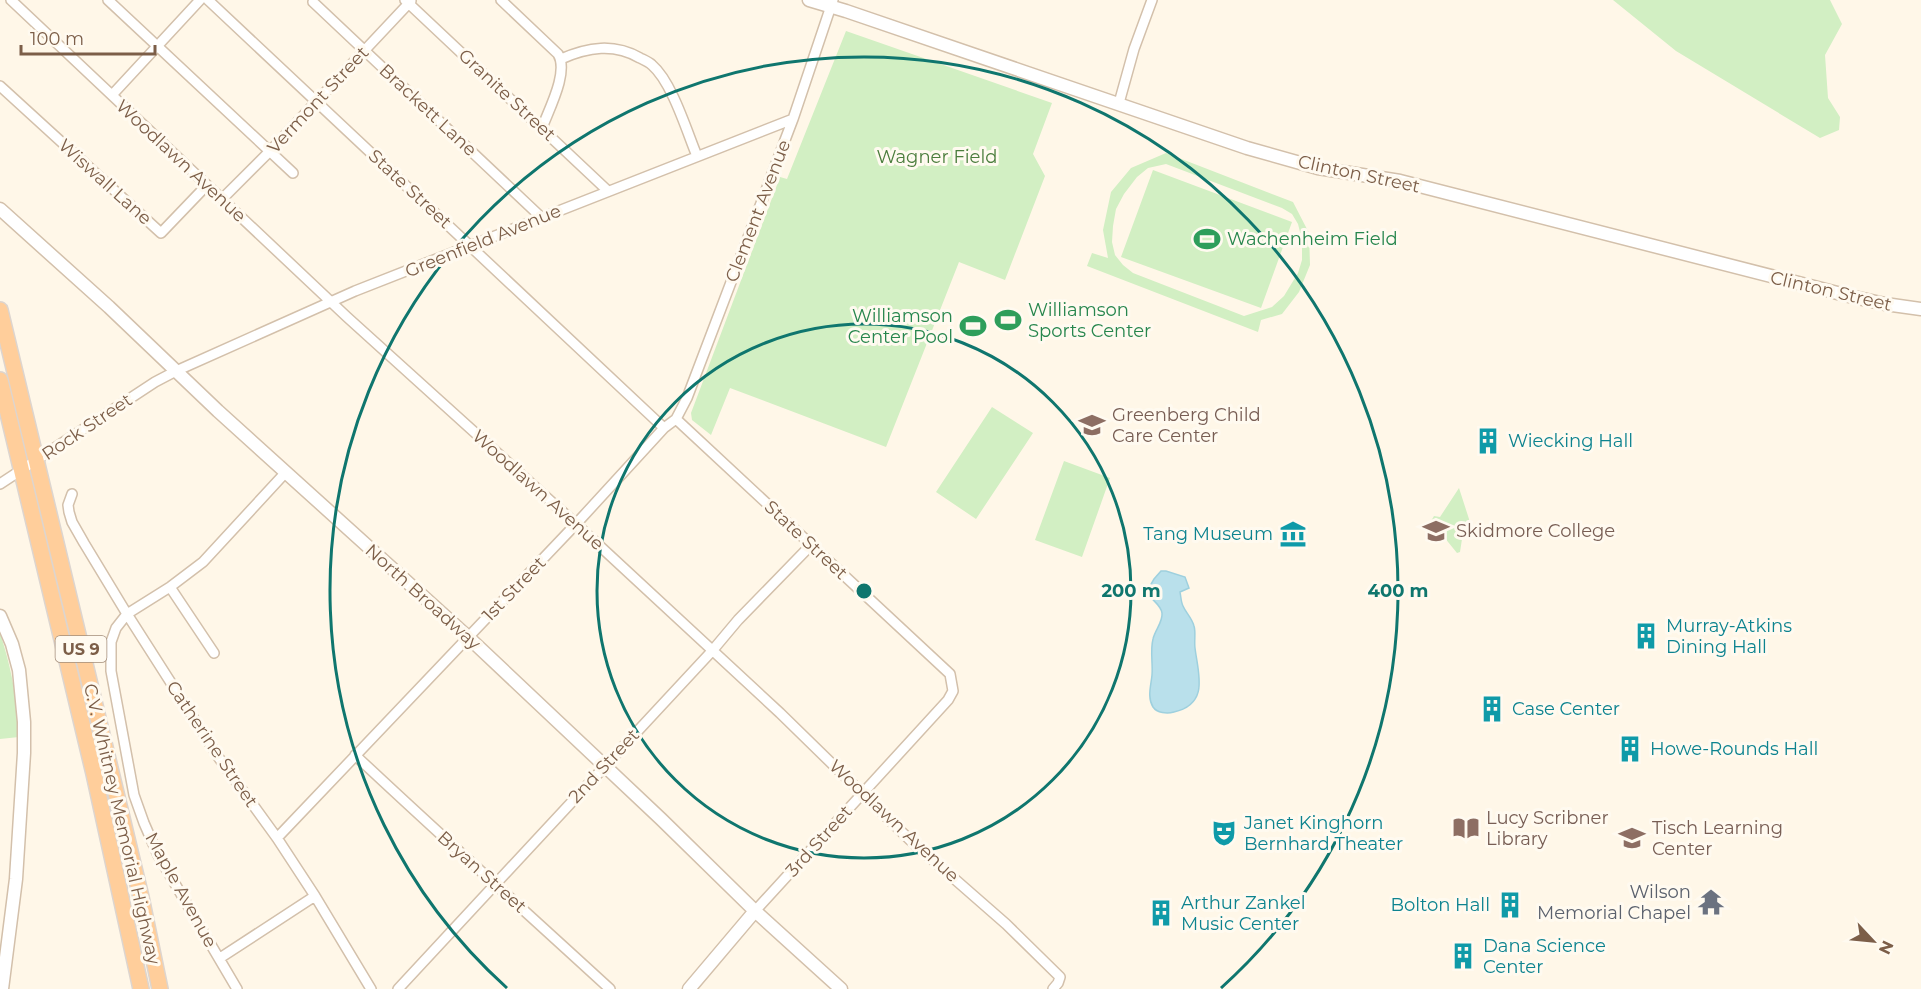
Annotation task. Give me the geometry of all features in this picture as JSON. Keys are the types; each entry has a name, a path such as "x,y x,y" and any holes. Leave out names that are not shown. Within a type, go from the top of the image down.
{"highway":[{"name":"C.V. Whitney Memorial Highway","path":"0,310 136,876 160,989"},
{"name":"C.V. Whitney Memorial Highway","path":"0,380 94,774 141,989"}],"street":[{"name":"Woodlawn Avenue","path":"11,0 331,301 780,713 910,840 1006,924 1060,977 1055,986"},
{"path":"108,0 293,173"},
{"path":"112,95 200,0"},
{"name":"State Street","path":"208,0 623,392 664,428"},
{"path":"501,0 561,59 562,67 556,90 542,128"},
{"name":"Clinton Street","path":"809,0 831,4 1119,103 1186,129 1318,168 1401,181 1801,285 1885,304 1921,309"},
{"path":"1119,103 1134,49 1152,0"},
{"name":"Vermont Street","path":"222,199 270,151 409,1"},
{"name":"Granite Street","path":"409,1 608,190"},
{"name":"Brackett Lane","path":"313,2 542,218"},
{"name":"Clement Avenue","path":"676,419 687,398 793,119 831,4"},
{"path":"561,59 593,48 614,47 633,54 652,65 665,82 696,156"},
{"name":"Wiswall Lane","path":"0,86 161,233 207,184"},
{"name":"Greenfield Avenue","path":"176,370 331,301 793,119"},
{"name":"North Broadway","path":"0,209 468,637 662,819 755,911 842,989"},
{"name":"Rock Street","path":"0,484 117,406 176,370"},
{"name":"State Street","path":"676,419 950,674 954,691"},
{"name":"1st Street","path":"277,838 576,524 664,428 676,419"},
{"path":"127,614 170,587 203,562 286,472"},
{"name":"Catherine Street","path":"72,494 68,505 72,522 127,614 219,758 277,838 315,896 371,989"},
{"name":"2nd Street","path":"398,989 712,651 738,620 811,545"},
{"path":"170,587 214,654"},
{"name":"Maple Avenue","path":"127,614 116,628 111,642 111,663 134,795 158,855 237,989"},
{"path":"0,616 12,644 19,670 24,722 16,879 2,989"},
{"name":"3rd Street","path":"755,911 954,691"},
{"name":"Bryan Street","path":"355,755 473,866 495,883 610,989"},
{"path":"220,958 315,896"},
{"path":"688,989 755,911"},
{"path":"228,972 228,989"}],"green space":[{"path":"1613,0 1830,0 1842,24 1825,55 1828,98 1840,117 1839,130 1820,138 1676,51"},
{"name":"Wagner Field","path":"846,31 1052,103 1033,154 1045,176 1005,280 959,262 886,447 730,388 711,435 692,420 691,413 780,177 787,179"},
{"path":"1166,153 1293,202 1309,233 1310,265 1299,292 1282,314 1261,320 1258,332 1087,266 1092,253 1108,258 1103,230 1111,192 1131,168","holes":["1166,164 1282,208 1292,214 1298,224 1302,240 1302,260 1298,273 1284,296 1272,307 1244,316 1133,273 1115,255 1112,242 1116,209 1137,177 1148,168"]},
{"name":"Wachenheim Field","path":"1153,170 1292,222 1261,308 1121,257"},
{"path":"992,407 1033,433 976,519 936,492"},
{"path":"1064,461 1110,478 1082,557 1035,540"},
{"path":"1459,488 1470,526 1464,526 1460,552 1457,553 1431,521 1434,516 1440,517"},
{"path":"0,633 13,684 19,737 0,739"}],"water":[{"path":"1161,571 1185,577 1189,588 1180,592 1182,604 1195,628 1199,677 1197,695 1193,702 1185,708 1168,713 1155,709 1150,695 1152,644 1162,613 1147,591"}],"place":[{"name":"Wachenheim Field","path":"1207,239"},
{"name":"Williamson Sports Center","path":"1008,320"},
{"name":"Williamson Center Pool","path":"973,326"},
{"name":"Greenberg Child Care Center","path":"1092,425"},
{"name":"Wiecking Hall","path":"1488,441"},
{"name":"Skidmore College","path":"1436,531"},
{"name":"Tang Museum","path":"1293,534"},
{"name":"Murray-Atkins Dining Hall","path":"1646,636"},
{"name":"Case Center","path":"1492,709"},
{"name":"Howe-Rounds Hall","path":"1630,749"},
{"name":"Lucy Scribner Library","path":"1466,828"},
{"name":"Janet Kinghorn Bernhard Theater","path":"1224,833"},
{"name":"Tisch Learning Center","path":"1632,838"},
{"name":"Wilson Memorial Chapel","path":"1711,902"},
{"name":"Bolton Hall","path":"1510,905"},
{"name":"Arthur Zankel Music Center","path":"1161,913"},
{"name":"Dana Science Center","path":"1463,956"}]}
